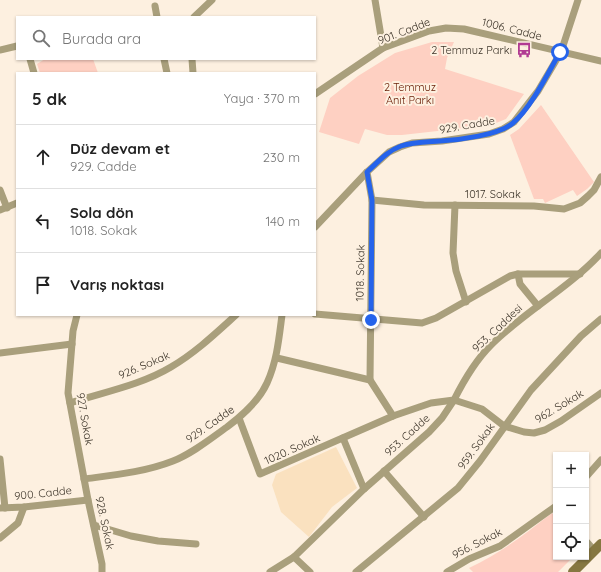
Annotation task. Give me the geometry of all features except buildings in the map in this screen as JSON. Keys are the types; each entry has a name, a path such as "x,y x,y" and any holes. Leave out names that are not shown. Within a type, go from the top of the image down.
{"main road":[{"path":"573,572 598,547"}],"street":[{"path":"195,16 212,0"},
{"path":"375,0 383,48"},
{"name":"929. Cadde","path":"316,226 367,172 389,152 412,143 442,141 489,134 504,129 514,122 538,91 560,52 578,0"},
{"path":"155,6 157,16"},
{"name":"901. Cadde","path":"316,93 383,48 428,30 446,28 464,29"},
{"name":"1006. Cadde","path":"464,29 601,61"},
{"path":"0,50 16,46"},
{"path":"30,60 34,72"},
{"path":"164,60 167,72"},
{"path":"192,60 193,72"},
{"name":"1018. Sokak","path":"367,172 372,200 370,380"},
{"name":"1017. Sokak","path":"372,200 424,205 534,206 564,209 580,203 594,190 601,177"},
{"path":"0,190 3,209 16,203"},
{"path":"455,205 453,253 456,271 466,302"},
{"name":"953. Caddesi","path":"454,400 464,379 487,350 513,325 580,274 601,253"},
{"path":"316,314 371,320 422,323 436,318 504,279 518,274 580,274"},
{"path":"518,274 520,284 538,306"},
{"name":"927. Sokak","path":"77,316 72,344 68,393 84,479"},
{"name":"926. Sokak","path":"70,403 137,382 171,367 206,343 235,316"},
{"name":"929. Cadde","path":"84,479 139,471 174,460 203,444 240,418 259,398 267,383 276,358 282,316"},
{"name":"959. Sokak","path":"356,572 458,488 468,477 531,390 562,354 601,319"},
{"path":"0,353 72,344"},
{"path":"276,358 370,380 393,416"},
{"name":"962. Sokak","path":"504,426 529,433 545,430 561,421 601,393"},
{"path":"364,489 344,438 393,416 431,403 454,400 482,409 504,426"},
{"name":"953. Cadde","path":"270,572 294,557 364,489 429,432 442,418 454,400"},
{"name":"1020. Sokak","path":"240,418 260,474 344,438"},
{"path":"0,459 2,508"},
{"path":"589,473 601,460"},
{"path":"384,471 424,517"},
{"name":"928. Sokak","path":"84,479 102,564 102,572"},
{"name":"900. Cadde","path":"2,508 88,500"},
{"path":"0,538 18,523 24,507"},
{"name":"956. Sokak","path":"446,572 469,559 500,546 553,509"},
{"path":"94,525 131,536 158,541 196,544"},
{"path":"589,542 598,547"},
{"path":"294,557 310,572"}],"shaded area":[{"path":"336,447 357,488 332,507 309,537 281,512 272,485 276,474"}],"green space":[{"name":"2 Temmuz Anıt Parkı","path":"432,42 454,42 447,58 445,69 524,94 506,119 491,125 402,135 387,135 365,129 359,144 319,132 330,98 358,76 395,53"},
{"path":"43,60 93,60 98,72 40,72 37,64"},
{"path":"541,105 594,182 577,196 573,190 545,203 543,199 534,199 510,135 519,129"},
{"path":"552,513 553,560 570,560 558,572 473,572 469,568 502,550"}],"place":[{"name":"2 Temmuz Parkı","path":"524,50"}],"route":[{"path":"371,320 372,200 367,172 389,152 412,143 442,141 489,134 504,129 514,122 538,91 560,52"}]}
